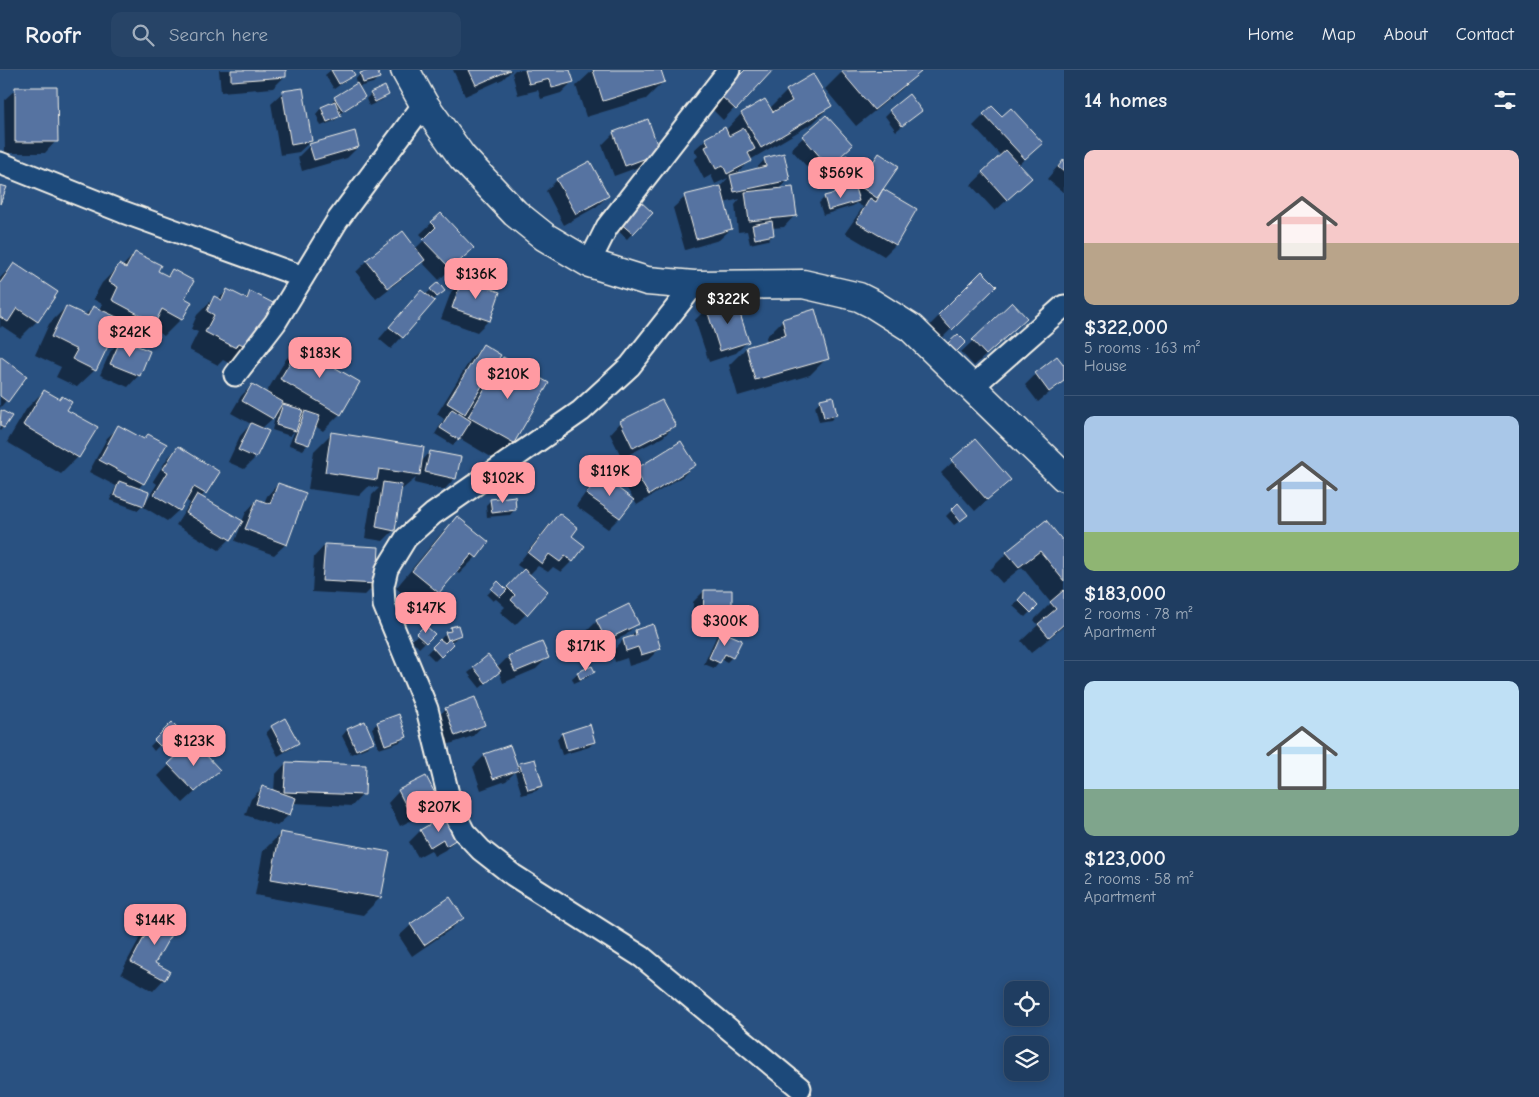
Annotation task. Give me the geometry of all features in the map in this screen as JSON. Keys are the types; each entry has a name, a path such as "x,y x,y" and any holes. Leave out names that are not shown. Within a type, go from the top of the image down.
{"street":[{"path":"405,70 424,104 462,157 515,213 545,237 589,263 647,281 694,286 803,284 859,297 874,304 911,328 1064,477"},
{"path":"589,263 608,227 729,70"},
{"path":"235,375 275,323 337,221 424,104"},
{"path":"0,163 123,212 303,277"},
{"path":"694,286 630,366 581,411 433,514 406,538 387,569 383,586 384,605 427,709 451,806 464,832 481,850 513,875 642,957 800,1088"},
{"path":"972,387 1064,306"}],"building":[{"path":"231,70 286,70 286,77 231,81"},
{"path":"331,70 352,70 355,75 339,84"},
{"path":"377,70 380,78 363,83 360,73"},
{"path":"469,70 510,70 476,85"},
{"path":"525,70 570,70 574,82 552,88 550,79 529,84"},
{"path":"593,70 661,70 665,82 603,101"},
{"path":"745,70 773,70 736,110 720,95"},
{"path":"919,70 921,72 874,110 841,71"},
{"path":"813,74 832,106 761,148 741,113 765,99 773,112 792,101 786,90"},
{"path":"357,83 365,97 343,111 334,97"},
{"path":"385,86 389,95 375,102 370,93"},
{"path":"15,87 57,87 58,142 15,142"},
{"path":"303,88 312,141 291,145 282,91"},
{"path":"909,94 922,111 902,126 889,110"},
{"path":"335,101 341,116 327,122 321,107"},
{"path":"992,106 1002,116 1011,108 1043,143 1025,159 983,114"},
{"path":"826,115 853,145 829,167 802,136"},
{"path":"648,119 660,153 625,166 613,132"},
{"path":"725,127 729,136 744,128 755,149 748,153 752,161 727,174 723,165 716,169 705,147 709,145 705,138"},
{"path":"355,131 359,147 314,160 309,144"},
{"path":"1006,150 1032,178 1007,200 982,172"},
{"path":"784,153 790,180 734,192 730,175 766,166 764,158"},
{"path":"879,153 899,166 877,198 858,185"},
{"path":"846,155 864,166 850,186 833,175"},
{"path":"1064,159 1064,172 1058,167"},
{"path":"590,161 609,196 576,214 556,179"},
{"path":"0,185 7,187 0,204"},
{"path":"721,186 732,229 696,239 684,195"},
{"path":"793,187 797,216 749,221 745,192"},
{"path":"855,188 859,201 828,210 824,196"},
{"path":"883,189 917,209 896,245 856,222 870,198 876,202"},
{"path":"639,200 653,213 633,234 619,222"},
{"path":"441,213 474,248 451,269 423,240 436,227 431,222"},
{"path":"772,221 774,235 755,239 752,225"},
{"path":"403,231 425,260 388,288 366,260"},
{"path":"135,252 161,265 158,271 168,276 172,269 194,281 185,298 192,302 182,320 162,309 155,323 112,300 118,287 109,282 119,264 126,268"},
{"path":"14,263 58,292 38,322 17,308 8,322 0,317 0,283"},
{"path":"982,271 997,286 952,330 938,315"},
{"path":"462,279 500,292 490,321 452,308"},
{"path":"438,282 445,291 437,297 430,289"},
{"path":"227,289 247,299 250,291 275,304 252,349 239,343 236,348 205,332 214,315 207,311 214,296 222,300"},
{"path":"421,290 435,301 403,338 389,327"},
{"path":"735,298 749,342 720,351 706,307"},
{"path":"1012,302 1027,318 986,355 972,340"},
{"path":"66,306 88,316 93,306 121,319 96,371 72,359 77,350 51,337"},
{"path":"815,309 829,359 755,380 746,347 786,335 782,319"},
{"path":"958,334 966,342 956,352 947,344"},
{"path":"121,339 150,351 140,376 110,364"},
{"path":"303,341 330,357 327,363 360,382 341,415 280,379"},
{"path":"483,344 501,355 465,414 447,403"},
{"path":"0,356 27,376 8,402 0,396"},
{"path":"1057,356 1064,365 1064,381 1049,392 1035,373"},
{"path":"503,357 549,383 514,443 468,417"},
{"path":"252,384 283,402 273,419 242,401"},
{"path":"44,390 60,399 62,396 72,402 67,410 98,427 79,458 23,425"},
{"path":"833,396 837,415 824,418 820,399"},
{"path":"662,400 676,426 633,448 620,421"},
{"path":"283,404 303,410 296,431 276,425"},
{"path":"452,409 471,421 459,440 440,428"},
{"path":"1,410 12,416 4,428 0,426"},
{"path":"305,411 320,416 309,445 294,440"},
{"path":"251,423 269,431 256,458 238,450"},
{"path":"118,425 144,439 148,434 167,444 144,484 99,460"},
{"path":"331,432 424,447 420,475 379,469 377,480 325,472"},
{"path":"975,439 1011,480 987,500 951,460"},
{"path":"681,441 696,465 649,495 634,470"},
{"path":"178,446 220,472 206,494 194,487 180,511 154,495 168,472 163,469"},
{"path":"430,451 461,457 456,479 425,472"},
{"path":"600,475 634,500 620,518 586,494"},
{"path":"119,481 149,492 144,506 114,495"},
{"path":"383,482 402,485 395,531 376,527"},
{"path":"278,483 306,493 287,545 245,529 257,499 270,504"},
{"path":"197,494 243,521 231,540 186,513"},
{"path":"515,496 516,510 492,513 490,499"},
{"path":"958,503 968,515 960,521 951,510"},
{"path":"559,513 578,528 572,536 585,546 573,562 565,556 560,562 549,554 542,564 528,553"},
{"path":"457,516 489,542 477,558 472,554 439,593 412,571"},
{"path":"1046,520 1064,542 1064,581 1040,551 1019,567 1006,552"},
{"path":"325,544 379,547 377,584 322,581"},
{"path":"524,569 548,591 527,615 511,600 515,595 507,587"},
{"path":"498,581 507,590 500,597 491,589"},
{"path":"704,590 732,590 732,617 703,617"},
{"path":"1064,590 1064,624 1049,637 1038,624 1056,609 1050,602"},
{"path":"1025,592 1038,606 1031,613 1018,600"},
{"path":"629,604 639,624 606,640 596,620"},
{"path":"653,624 661,649 641,655 638,647 626,651 623,639 636,635 635,630"},
{"path":"425,625 435,634 426,643 416,634"},
{"path":"458,625 461,635 448,640 445,632 451,631 450,627"},
{"path":"721,631 742,640 733,658 725,654 720,663 709,658"},
{"path":"440,639 445,643 449,639 454,644 441,657 432,647"},
{"path":"542,642 549,658 515,672 508,656"},
{"path":"488,655 501,671 486,683 473,667"},
{"path":"592,666 595,672 580,679 577,672"},
{"path":"475,697 485,725 455,736 445,708"},
{"path":"399,714 407,737 385,745 377,722"},
{"path":"285,718 299,743 284,751 271,726"},
{"path":"365,721 374,742 356,750 347,729"},
{"path":"172,722 178,728 160,746 154,740"},
{"path":"590,724 595,742 567,750 562,733"},
{"path":"193,741 220,770 195,792 168,764"},
{"path":"510,745 519,770 493,779 484,754"},
{"path":"535,759 543,786 528,790 519,763"},
{"path":"286,762 366,765 365,795 284,792"},
{"path":"426,776 439,801 411,816 398,790"},
{"path":"262,786 296,798 290,815 256,804"},
{"path":"444,816 457,839 446,846 443,839 430,847 420,830"},
{"path":"280,832 390,852 381,898 271,879"},
{"path":"450,897 464,918 424,945 410,924"},
{"path":"157,913 177,924 155,963 170,971 165,980 131,962"}]}
